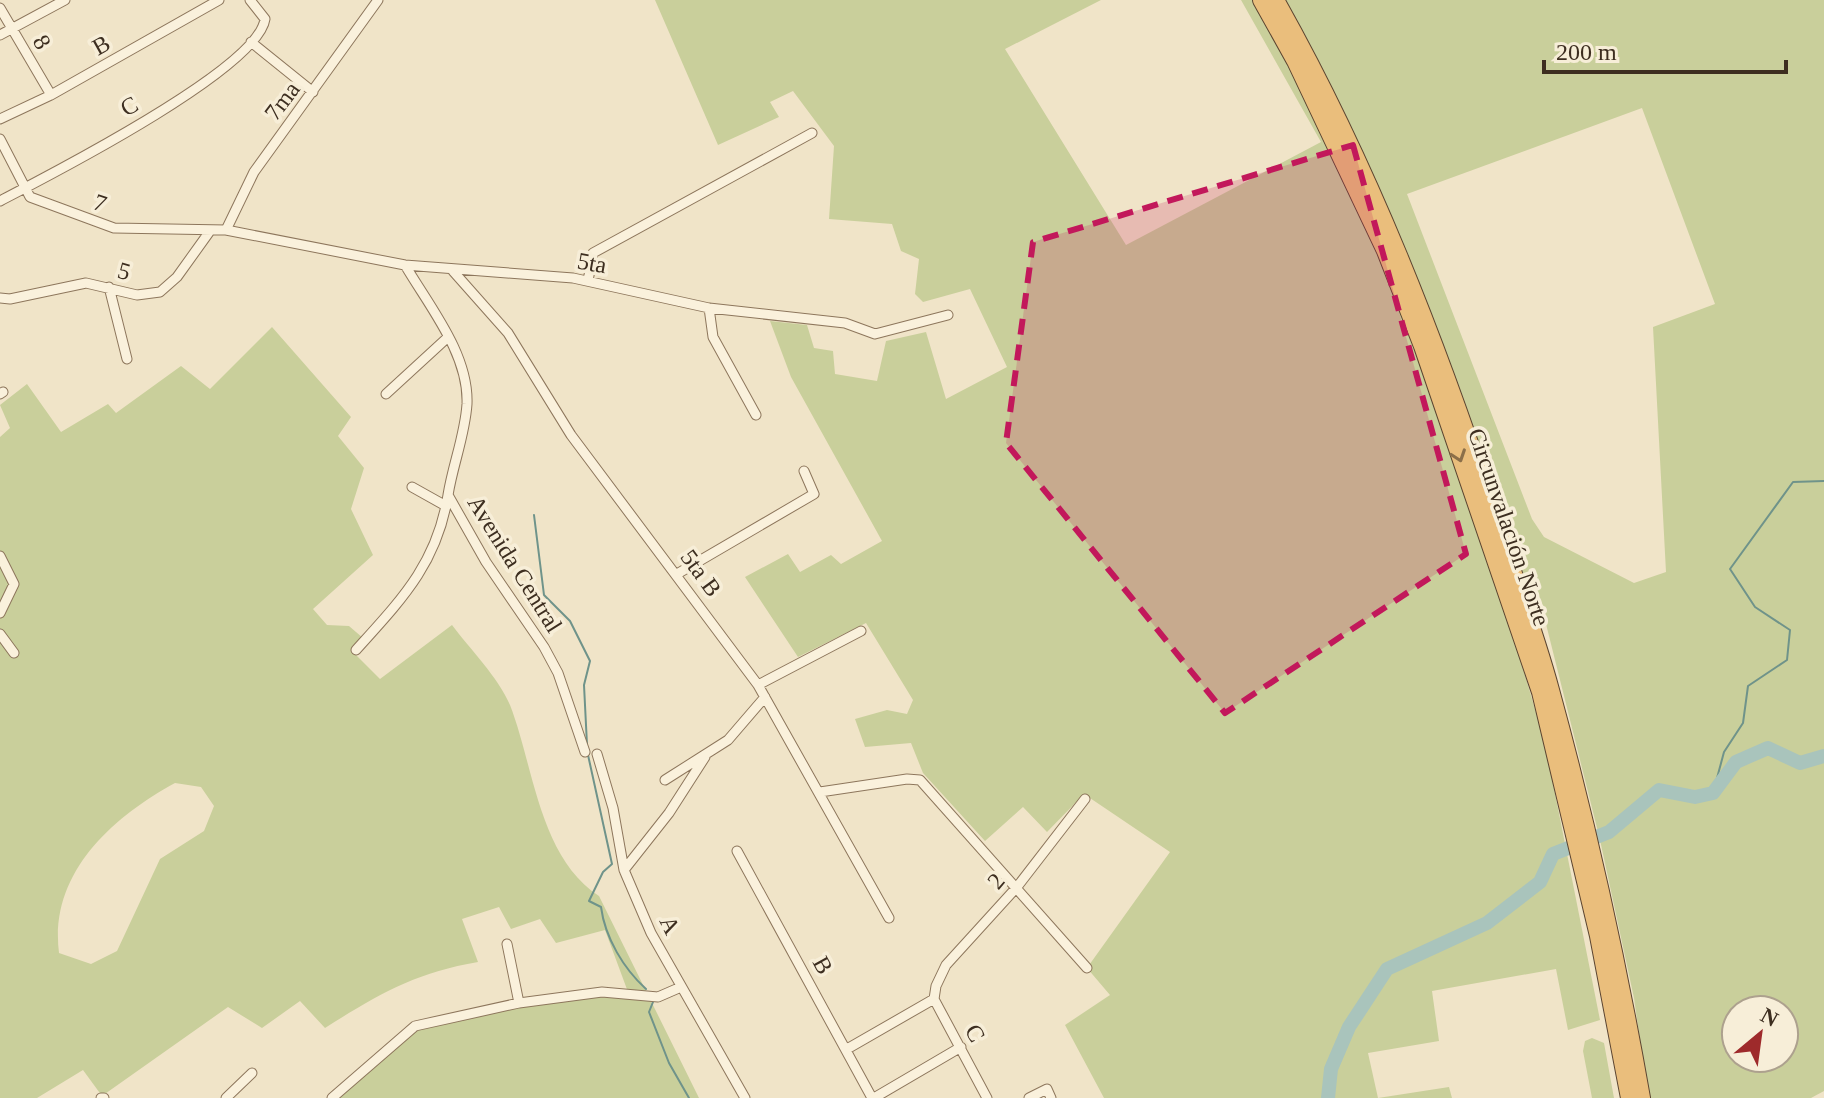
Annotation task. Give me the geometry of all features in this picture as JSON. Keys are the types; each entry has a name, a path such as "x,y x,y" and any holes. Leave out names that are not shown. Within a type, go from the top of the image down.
{"highway":[{"name":"Circunvalación Norte","path":"1261,0 1295,61 1379,238 1417,333 1540,692 1577,813"},
{"name":"Circunvalación Norte","path":"1276,0 1309,59 1397,248 1478,466 1551,689 1623,1027 1642,1098"},
{"name":"Circunvalación Norte","path":"1623,1027 1629,1098"}],"street":[{"path":"0,35 65,0"},
{"name":"B","path":"0,119 51,95 219,0"},
{"name":"C","path":"0,201 186,98 251,42 264,26 265,19 250,0"},
{"name":"7ma","path":"226,230 254,172 378,0"},
{"name":"8","path":"0,8 51,95"},
{"path":"251,42 313,92"},
{"path":"588,281 593,253 812,133"},
{"path":"0,139 25,188"},
{"name":"7","path":"25,188 42,204 114,228 226,230"},
{"name":"5ta","path":"226,230 405,265 588,281 709,308 845,323 875,334 948,315"},
{"name":"5","path":"0,298 86,283 137,295 160,292 177,277 210,231"},
{"name":"Avenida Central","path":"405,265 447,338 466,380 467,402 448,495 486,562 544,647 558,673 585,752"},
{"name":"5ta B","path":"453,271 508,333 571,435 758,685 889,918"},
{"path":"109,287 127,359"},
{"path":"709,308 713,337 756,415"},
{"path":"386,394 447,338"},
{"path":"677,574 814,494 804,471"},
{"path":"412,487 446,506"},
{"path":"356,650 414,587 435,547 448,495"},
{"path":"0,556 14,584 0,613"},
{"path":"758,685 861,631"},
{"path":"0,634 14,653"},
{"path":"665,780 728,740 765,697"},
{"name":"A","path":"597,754 613,808 624,870 651,933 745,1098"},
{"path":"624,870 669,813 705,757"},
{"path":"820,792 907,779 920,780 1087,968"},
{"name":"2","path":"934,999 936,986 946,965 1017,887 1085,799"},
{"name":"B","path":"737,851 873,1098"},
{"path":"507,944 519,1003"},
{"path":"332,1098 415,1026 519,1003 602,992 658,997 681,987"},
{"path":"847,1049 934,999"},
{"name":"C","path":"934,999 987,1098"},
{"path":"873,1098 961,1047"},
{"path":"226,1098 252,1073"},
{"path":"1029,1098 1049,1093"}],"highlighted area":[{"path":"1353,145 1466,554 1225,713 1006,443 1033,242"}],"green space":[{"path":"655,0 1101,0 1005,49 1126,245 1321,142 1241,0 1824,0 1824,1091 1811,1098 1648,1098 1634,998 1600,840 1546,624 1512,631 1545,743 1600,1020 1568,1030 1556,969 1432,991 1439,1041 1368,1053 1378,1098 1104,1098 1065,1025 1110,995 1087,968 1170,852 1084,794 1047,832 1023,807 985,841 923,773 911,743 865,747 855,719 887,710 907,714 913,700 866,623 798,657 745,577 788,554 800,572 831,555 841,564 882,541 791,377 770,321 807,325 814,348 833,351 835,374 877,381 886,341 926,332 946,399 1007,367 970,289 923,302 915,294 919,259 901,251 892,224 829,219 834,146 793,91 770,102 779,117 718,145","holes":["1642,108 1715,304 1653,327 1666,572 1634,583 1544,537 1532,519 1407,194"]},
{"path":"272,327 351,417 338,436 364,468 351,509 373,555 313,609 327,625 349,626 363,638 353,652 380,679 452,625 483,664 510,705 551,835 579,879 599,896 699,1098 337,1098 414,1029 519,1003 628,992 605,930 556,943 540,919 511,929 499,907 462,919 478,962 435,972 398,986 325,1028 300,1001 262,1028 228,1007 102,1096 83,1070 37,1098 0,1098 0,437 10,428 0,405 27,384 61,432 108,404 116,413 181,366 210,389","holes":["175,783 201,787 214,806 204,831 160,859 117,951 91,964 59,953 58,924 64,898 74,874 89,852 128,813"]},
{"path":"1592,1038 1604,1043 1614,1098 1592,1098 1583,1051 1585,1041"},
{"path":"1449,1087 1452,1098 1378,1098"}],"waterway":[{"path":"1713,793 1724,752 1743,723 1748,686 1787,660 1790,630 1755,607 1730,569 1793,482 1824,481"},
{"path":"534,515 544,595 570,621 590,661 584,685 587,745"},
{"path":"1328,1098 1331,1069 1349,1027 1387,969 1487,923 1540,882 1553,854 1609,832 1659,790 1695,797 1713,793 1736,762 1768,748 1800,763 1824,756"},
{"path":"588,755 612,864 603,872 589,901 601,907 617,952 646,989"},
{"path":"653,1002 649,1012 669,1063 689,1098"}]}
